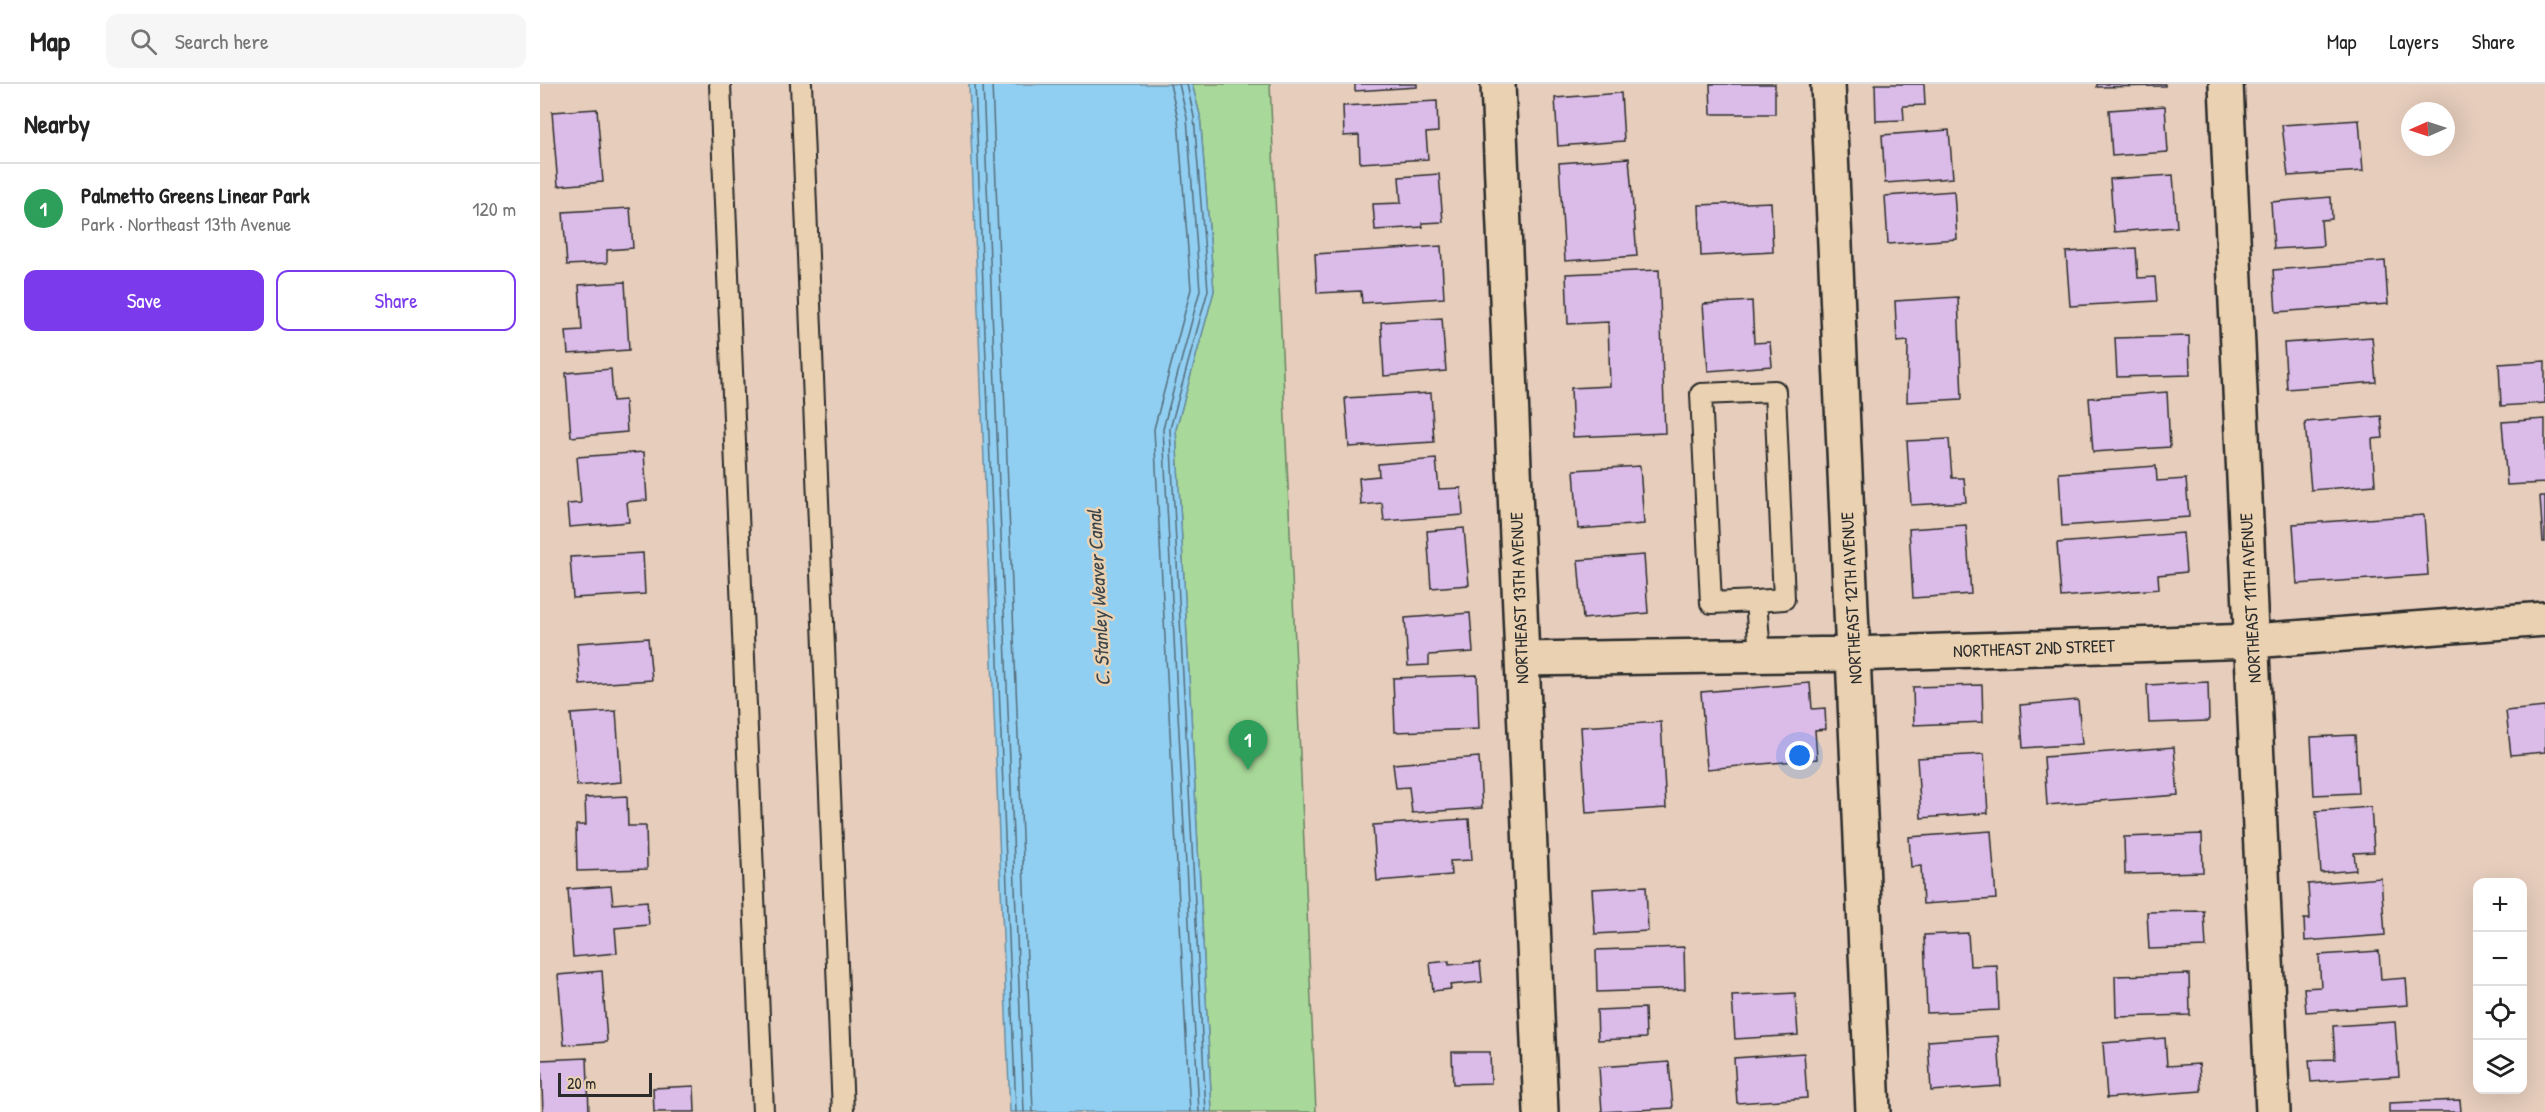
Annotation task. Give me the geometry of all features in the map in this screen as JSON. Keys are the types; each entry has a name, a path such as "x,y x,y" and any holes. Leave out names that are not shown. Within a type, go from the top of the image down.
{"street":[{"name":"NORTHEAST 13TH AVENUE","path":"1498,84 1541,1112"},
{"name":"NORTHEAST 12TH AVENUE","path":"1828,84 1873,1112"},
{"name":"NORTHEAST 11TH AVENUE","path":"2226,84 2273,1112"},
{"name":"NORTHEAST 2ND STREET","path":"1522,658 1853,654 2252,641 2545,619"}],"lane":[{"path":"720,84 763,1112"},
{"path":"801,84 843,1112"},
{"path":"1775,391 1784,599 1756,601 1711,603 1701,394 1775,391"},
{"path":"1756,601 1760,656"}],"green space":[{"path":"1192,84 1270,84 1316,1112 1212,1112 1176,429 1214,291 1200,115"}],"water":[{"name":"C. Stanley Weaver Canal","path":"969,84 1192,84 1200,115 1214,291 1176,429 1212,1112 1010,1112"}],"building":[{"path":"1355,84 1417,84 1417,87 1355,91"},
{"path":"1710,84 1775,84 1775,114 1711,114"},
{"path":"1875,84 1924,84 1925,105 1903,106 1904,120 1876,121"},
{"path":"2097,84 2165,84 2165,86 2097,87"},
{"path":"1621,93 1624,141 1558,146 1555,98"},
{"path":"1437,101 1438,132 1426,133 1428,159 1360,163 1359,135 1344,136 1343,106"},
{"path":"2165,106 2168,152 2112,156 2109,110"},
{"path":"597,109 603,182 558,186 552,112"},
{"path":"2359,120 2363,171 2288,176 2282,125"},
{"path":"1949,130 1953,178 1885,183 1882,135"},
{"path":"1629,158 1637,256 1565,261 1559,163"},
{"path":"1439,174 1443,222 1422,223 1423,227 1375,230 1373,204 1401,203 1399,177"},
{"path":"2173,175 2177,227 2114,232 2110,179"},
{"path":"1954,191 1957,239 1888,244 1885,196"},
{"path":"2331,197 2332,219 2321,220 2323,246 2274,249 2271,202"},
{"path":"1771,202 1773,252 1701,256 1699,205"},
{"path":"630,208 633,248 607,250 607,263 567,265 563,212"},
{"path":"1441,246 1444,298 1362,303 1361,291 1317,293 1315,254"},
{"path":"2136,248 2138,278 2155,277 2157,301 2070,306 2066,252"},
{"path":"2385,261 2388,304 2276,312 2273,270"},
{"path":"1659,270 1665,433 1573,437 1571,388 1610,386 1608,322 1568,324 1566,274"},
{"path":"625,282 629,350 568,354 566,331 582,330 579,285"},
{"path":"1958,297 1962,399 1907,402 1908,341 1897,342 1895,301"},
{"path":"1752,301 1754,343 1770,342 1772,366 1708,371 1703,304"},
{"path":"1442,318 1446,371 1384,376 1381,322"},
{"path":"2189,336 2190,375 2117,377 2115,338"},
{"path":"2372,337 2376,382 2287,389 2284,343"},
{"path":"2545,361 2545,403 2501,406 2499,364"},
{"path":"611,369 613,401 625,400 627,432 571,437 566,373"},
{"path":"2167,392 2170,447 2093,452 2089,398"},
{"path":"1431,393 1434,442 1349,447 1345,398"},
{"path":"2381,416 2383,438 2372,439 2375,485 2311,490 2305,422"},
{"path":"2545,419 2545,483 2507,485 2502,422"},
{"path":"1949,439 1952,478 1964,478 1966,502 1911,505 1907,441"},
{"path":"644,452 647,500 627,502 629,522 569,527 567,504 581,503 577,457"},
{"path":"1436,459 1439,489 1461,488 1463,515 1384,521 1382,503 1361,505 1359,478 1379,476 1378,464"},
{"path":"1640,466 1644,524 1578,529 1574,470"},
{"path":"2156,466 2157,481 2186,479 2189,517 2062,526 2059,473"},
{"path":"2540,496 2545,496 2545,542 2543,542"},
{"path":"2424,515 2428,575 2297,584 2293,524"},
{"path":"1966,525 1971,594 1913,598 1909,529"},
{"path":"1464,528 1469,585 1431,588 1427,531"},
{"path":"2183,533 2186,572 2158,575 2159,589 2061,597 2057,543"},
{"path":"643,553 645,594 573,598 570,557"},
{"path":"1644,555 1648,613 1583,619 1578,560"},
{"path":"1470,613 1473,652 1429,655 1429,665 1408,666 1405,618"},
{"path":"648,638 652,680 580,685 577,643"},
{"path":"1477,675 1479,729 1395,732 1393,678"},
{"path":"2208,682 2209,721 2149,723 2147,685"},
{"path":"1810,683 1812,709 1825,708 1826,729 1815,730 1817,759 1707,769 1701,692"},
{"path":"1982,685 1983,722 1914,725 1913,687"},
{"path":"2078,700 2082,744 2023,748 2020,705"},
{"path":"2545,707 2545,752 2511,755 2506,711"},
{"path":"616,711 621,782 577,786 571,714"},
{"path":"1661,722 1666,808 1586,813 1581,727"},
{"path":"2355,735 2358,793 2314,795 2311,737"},
{"path":"2174,747 2178,795 2047,805 2044,757"},
{"path":"1984,754 1988,813 1921,818 1917,758"},
{"path":"1479,757 1482,808 1412,813 1409,787 1396,788 1393,764"},
{"path":"627,796 628,826 646,826 647,869 577,871 576,825 586,825 585,798"},
{"path":"2371,807 2374,852 2354,853 2356,870 2321,873 2316,811"},
{"path":"1469,819 1472,860 1450,861 1451,875 1377,881 1373,825"},
{"path":"1991,831 1996,899 1923,904 1921,866 1911,867 1909,837"},
{"path":"2202,834 2203,872 2125,874 2124,837"},
{"path":"2381,878 2385,935 2305,941 2304,919 2310,919 2308,884"},
{"path":"611,886 613,904 647,901 649,925 615,928 617,953 573,957 568,889"},
{"path":"1646,886 1648,931 1595,934 1592,889"},
{"path":"2204,911 2206,947 2149,949 2147,912"},
{"path":"1968,933 1970,966 1997,965 1999,1010 1927,1013 1924,935"},
{"path":"1684,947 1685,989 1597,992 1596,950"},
{"path":"2379,951 2381,980 2406,978 2408,1005 2306,1012 2304,988 2321,987 2319,955"},
{"path":"1449,961 1449,965 1480,962 1482,982 1450,985 1451,989 1433,991 1430,963"},
{"path":"602,971 607,1042 564,1045 558,975"},
{"path":"2189,974 2190,1015 2116,1017 2115,976"},
{"path":"1795,993 1798,1035 1735,1039 1732,996"},
{"path":"1645,1008 1646,1038 1598,1040 1597,1010"},
{"path":"2395,1022 2399,1076 2311,1082 2309,1060 2335,1059 2333,1026"},
{"path":"1998,1036 2001,1086 1931,1091 1928,1041"},
{"path":"2165,1038 2167,1066 2199,1064 2201,1091 2107,1098 2103,1043"},
{"path":"1452,1052 1490,1052 1491,1083 1453,1084"},
{"path":"1804,1053 1807,1098 1737,1103 1734,1058"},
{"path":"587,1058 589,1112 543,1112 541,1060"},
{"path":"1669,1062 1673,1108 1602,1112 1599,1067"},
{"path":"694,1086 695,1112 654,1112 653,1088"},
{"path":"2460,1100 2461,1112 2389,1112 2389,1103"}],"place":[{"name":"Palmetto Greens Linear Park","path":"1248,770"}]}
